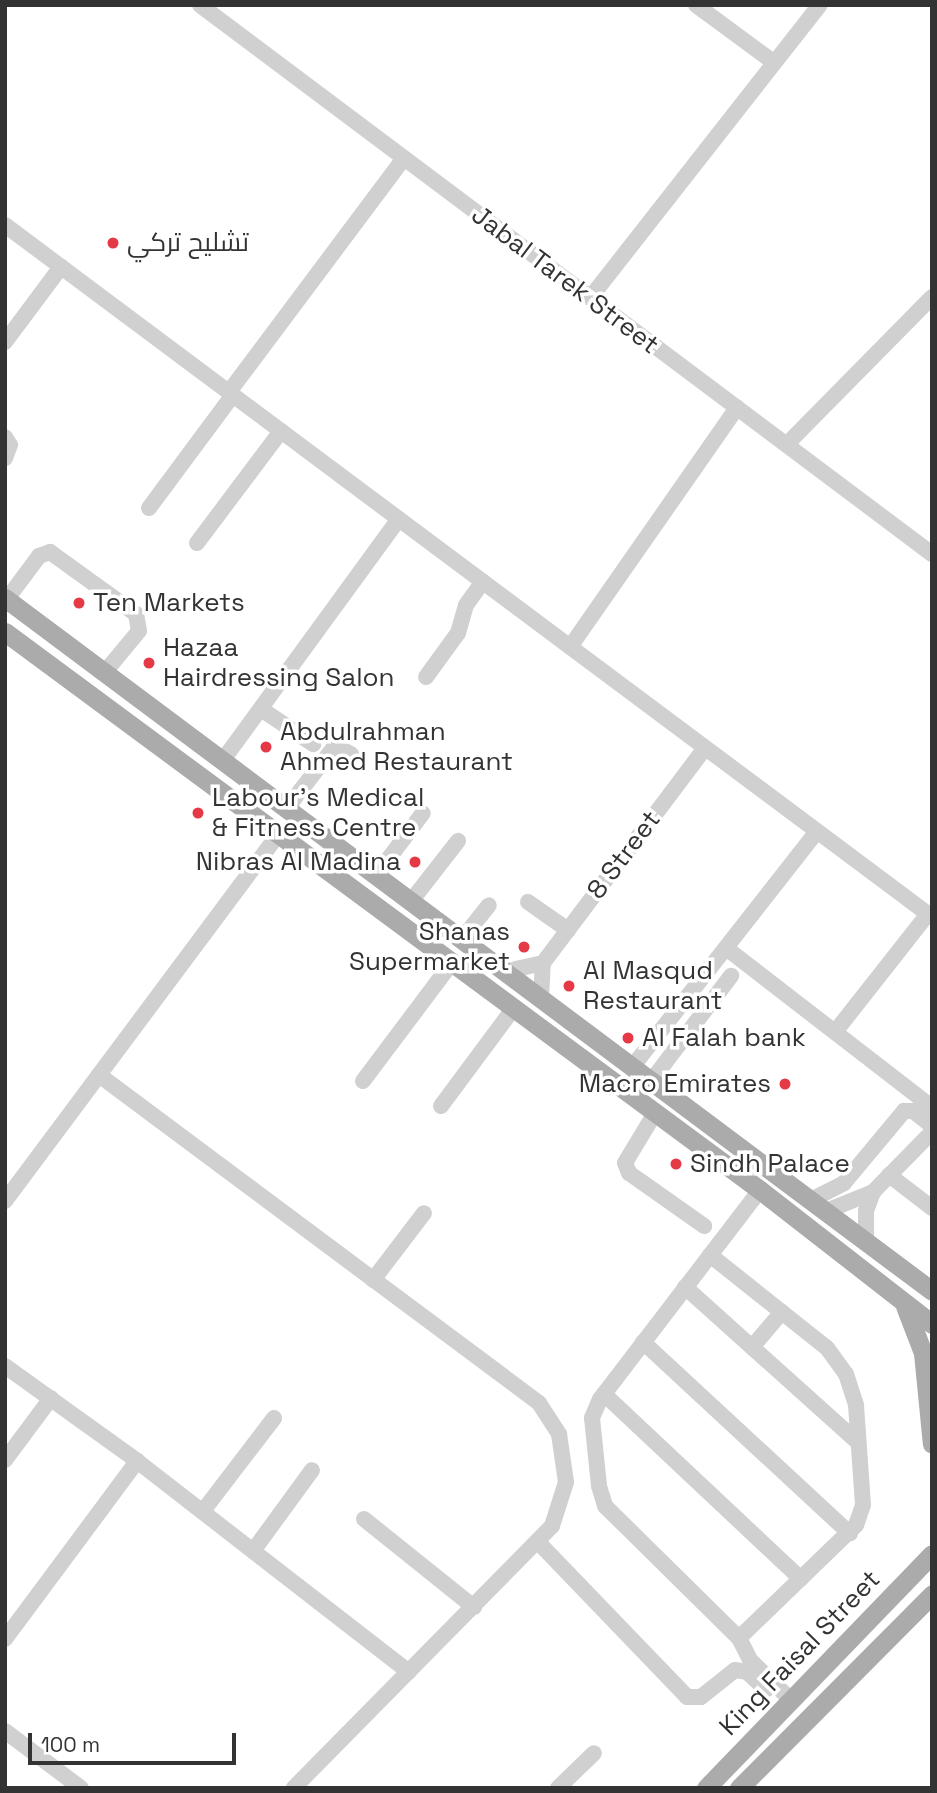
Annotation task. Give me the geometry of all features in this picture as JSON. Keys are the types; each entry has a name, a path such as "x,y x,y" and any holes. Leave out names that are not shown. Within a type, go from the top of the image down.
{"main road":[{"path":"6,599 866,1238 932,1291"},
{"path":"5,632 760,1190 932,1324"},
{"path":"903,1302 923,1353 932,1444"},
{"name":"King Faisal Street","path":"706,1788 931,1553"},
{"name":"King Faisal Street","path":"739,1788 932,1594"}],"street":[{"name":"Jabal Tarek Street","path":"200,5 932,554"},
{"path":"696,5 772,61"},
{"path":"590,298 772,61 820,5"},
{"path":"149,508 403,159"},
{"path":"5,225 930,915 835,1032"},
{"path":"5,342 61,267"},
{"path":"787,444 932,298"},
{"path":"570,647 737,408"},
{"path":"197,542 281,431"},
{"path":"5,437 10,450 5,458"},
{"path":"223,761 399,519"},
{"path":"6,599 39,556 50,552 136,614 139,631 104,673"},
{"path":"426,677 458,633 466,605 483,582"},
{"path":"261,709 313,744"},
{"path":"287,808 335,746 351,754"},
{"name":"8 Street","path":"544,963 705,748"},
{"path":"377,874 423,813"},
{"path":"633,1066 817,831"},
{"path":"5,1201 279,834"},
{"path":"412,900 458,841"},
{"path":"528,902 568,930"},
{"path":"462,939 489,905"},
{"path":"726,948 932,1107"},
{"path":"506,971 544,963 541,998"},
{"path":"363,1081 451,964"},
{"path":"652,1080 731,976"},
{"path":"441,1106 513,1009"},
{"path":"99,1075 551,1416 559,1434 565,1493 558,1516 538,1542 298,1786"},
{"path":"821,1205 844,1183 904,1111 913,1111 932,1126"},
{"path":"655,1113 625,1163 629,1172 704,1226"},
{"path":"866,1238 866,1211 873,1192 932,1132"},
{"path":"889,1175 932,1208"},
{"path":"760,1190 604,1394 592,1418 602,1500 739,1638 750,1660 788,1704"},
{"path":"821,1205 873,1192"},
{"path":"373,1280 424,1213"},
{"path":"710,1255 838,1360 852,1389 863,1505 850,1534 739,1638"},
{"path":"685,1287 858,1442"},
{"path":"752,1347 782,1312"},
{"path":"643,1342 850,1534"},
{"path":"5,1366 137,1461 409,1672"},
{"path":"604,1394 801,1579"},
{"path":"5,1460 51,1398"},
{"path":"203,1511 274,1418"},
{"path":"5,1639 137,1461"},
{"path":"253,1551 312,1470"},
{"path":"364,1519 474,1607"},
{"path":"538,1542 687,1697 701,1697 728,1673 739,1670 788,1704"},
{"path":"5,1731 81,1788"},
{"path":"558,1788 594,1753"}],"place":[{"name":"تشليح تركي","path":"113,243"},
{"name":"Ten Markets","path":"79,603"},
{"name":"Hazaa Hairdressing Salon","path":"149,663"},
{"name":"Abdulrahman Ahmed Restaurant","path":"266,747"},
{"name":"Labour's Medical & Fitness Centre","path":"198,813"},
{"name":"Nibras Al Madina","path":"415,862"},
{"name":"Shanas Supermarket","path":"524,947"},
{"name":"Al Masqud Restaurant","path":"569,986"},
{"name":"Al Falah bank","path":"628,1038"},
{"name":"Macro Emirates","path":"785,1084"},
{"name":"Sindh Palace","path":"676,1164"}]}
